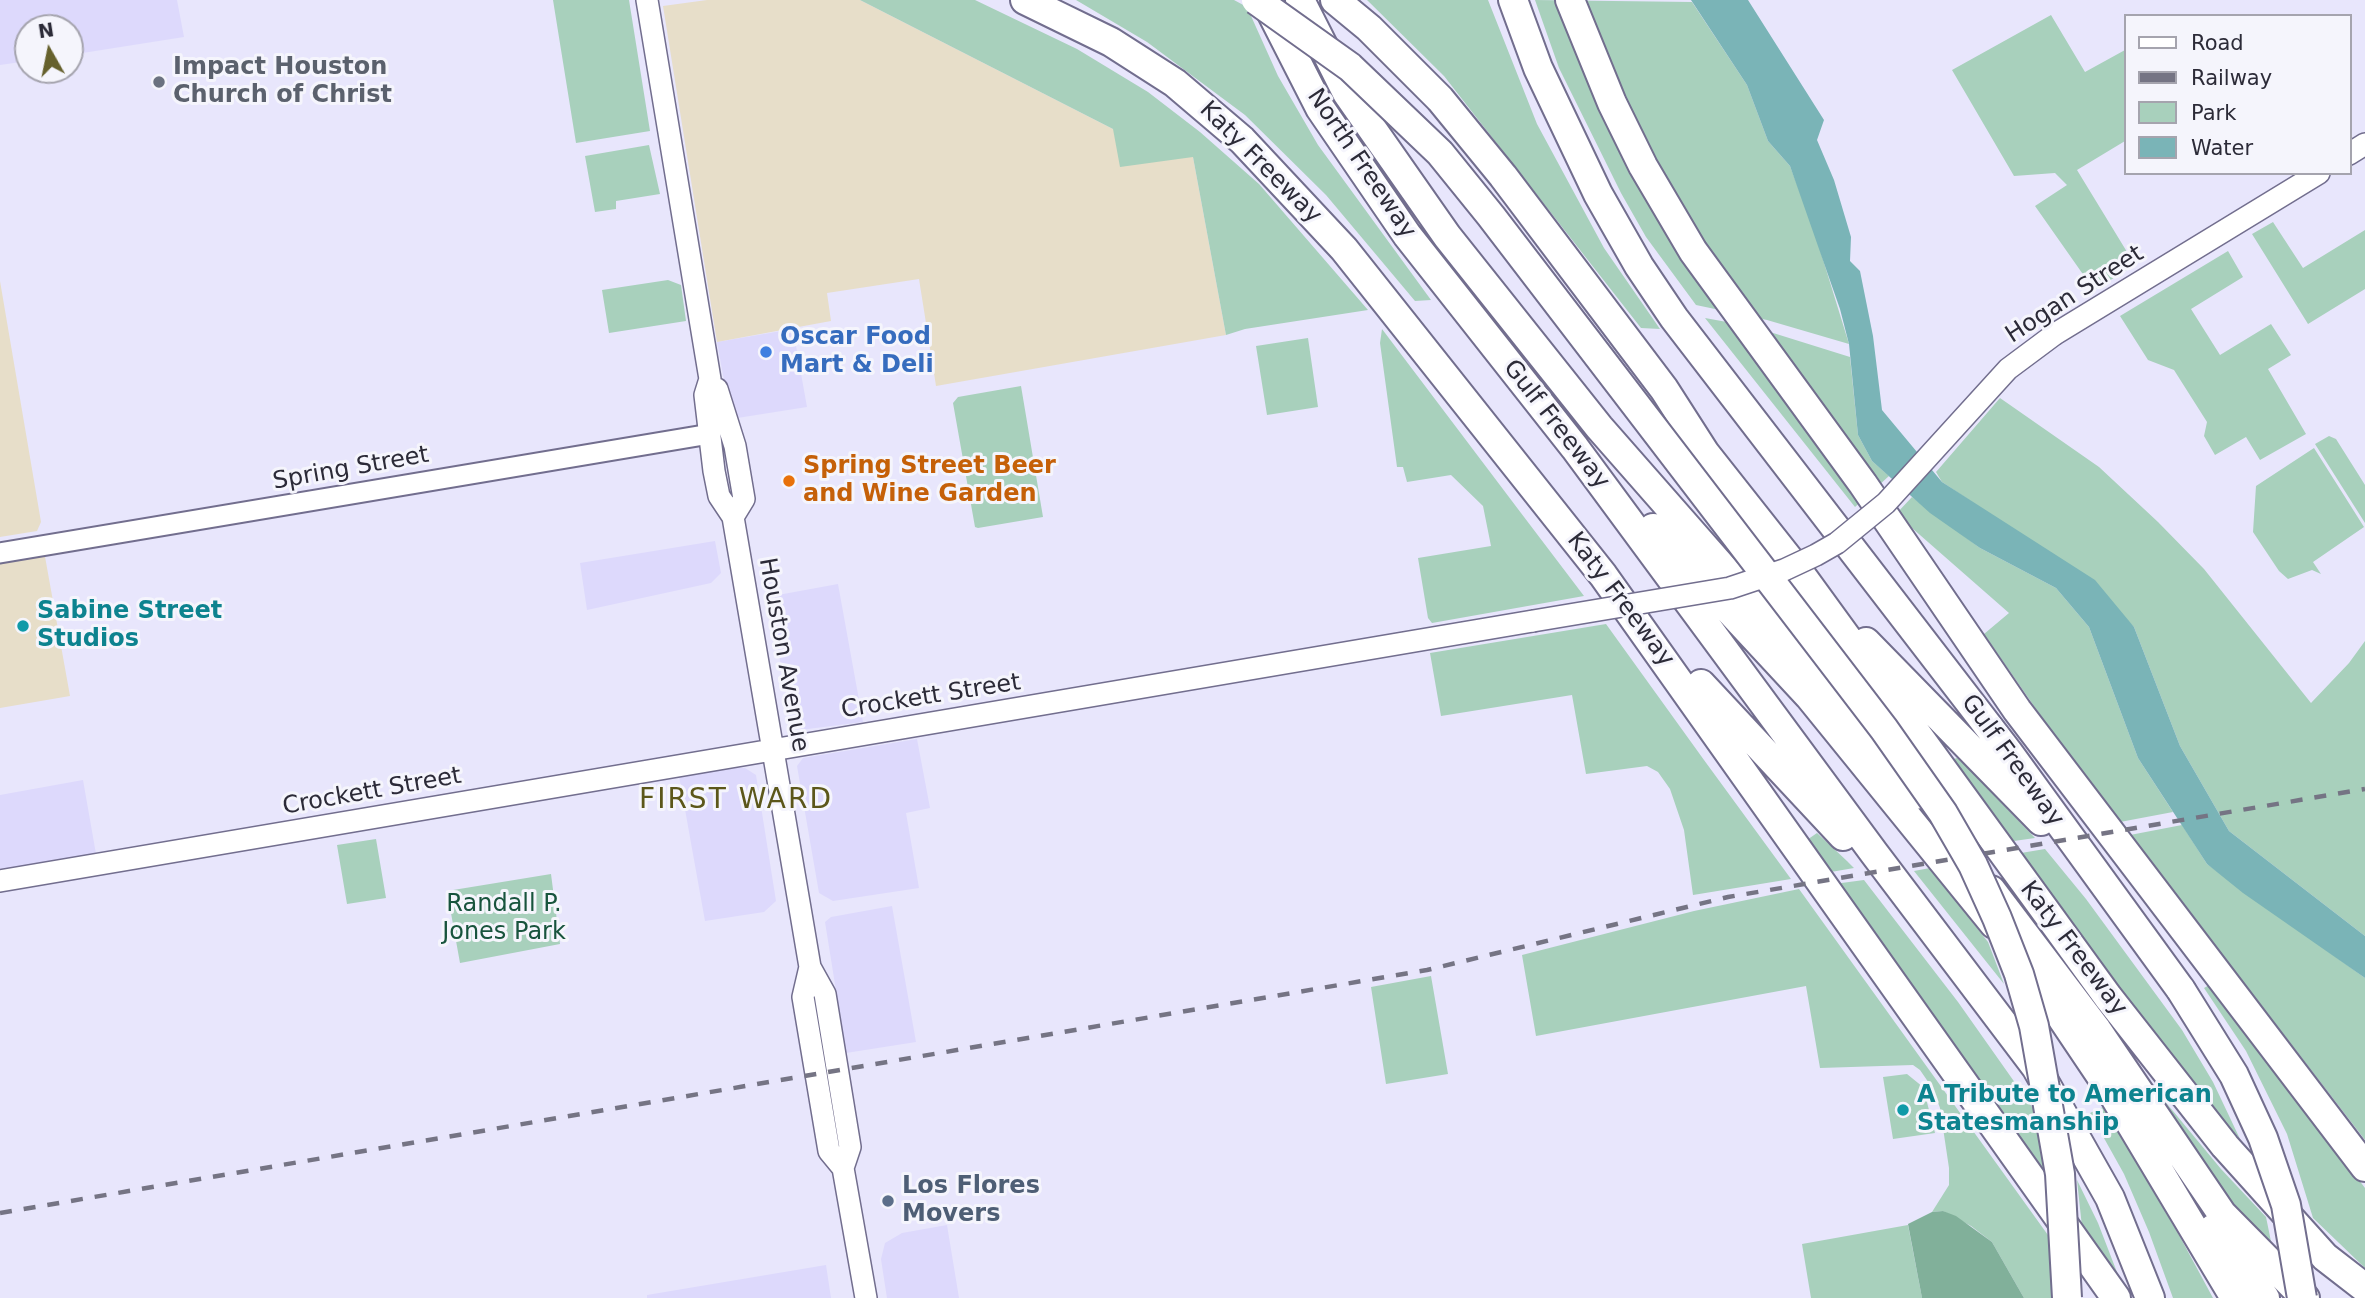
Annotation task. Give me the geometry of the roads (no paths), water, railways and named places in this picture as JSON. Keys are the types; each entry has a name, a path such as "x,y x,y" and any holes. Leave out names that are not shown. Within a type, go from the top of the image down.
{"highway":[{"name":"Katy Freeway","path":"1025,0 1111,42 1175,83 1242,139 1293,192 1380,292 1603,575 2116,1298"},
{"path":"1256,0 1350,67 1440,153 1884,729 1943,813 1973,865 1997,918 2019,974 2034,1026 2060,1174 2067,1298"},
{"name":"North Freeway","path":"1264,0 1320,108 1408,235 1472,319"},
{"path":"1300,0 1348,93 1388,155 1447,236 1599,427 1870,738 1948,834 2122,1067 2222,1214 2240,1237 2303,1298"},
{"name":"Katy Freeway","path":"1335,0 1369,28 1440,99 1567,261 1664,389 1706,453 1799,572 2108,997 2225,1146 2325,1257 2365,1288"},
{"name":"Gulf Freeway","path":"1513,0 1538,68 1567,134 1639,266 1702,356 2008,752 2181,990 2234,1075 2263,1138 2286,1205 2303,1298"},
{"path":"1570,0 1612,103 1667,208 1693,251 1864,484 1974,649 2365,1167"},
{"name":"Gulf Freeway","path":"1472,319 1575,448 2036,1067 2110,1198 2150,1298"},
{"path":"1575,448 1809,696 1984,911 2081,1044 2235,1298"},
{"path":"1799,572 2103,886"},
{"path":"1603,575 1748,736 1942,943"},
{"path":"2122,1067 2213,1227 2265,1298"},
{"path":"2325,1257 2362,1298"}],"main road":[{"name":"Houston Avenue","path":"646,0 709,379 705,395 719,496 733,517 810,967 825,995 850,1147 844,1168 866,1298"},
{"name":"Hogan Street","path":"1858,526 1886,503 1932,456 2008,369 2055,334 2316,175"},
{"name":"Houston Avenue","path":"709,379 719,392 744,499 733,517"},
{"name":"Crockett Street","path":"0,881 1661,601 1743,584 1816,555 1858,526"}],"street":[{"name":"Spring Street","path":"0,553 710,434"}],"water":[{"path":"1691,0 1748,0 1824,120 1817,140 1834,180 1851,237 1850,261 1860,271 1873,336 1882,410 1942,482 2095,580 2134,627 2180,746 2229,831 2365,936 2365,978 2243,893 2207,864 2138,758 2089,627 2056,588 1980,548 1930,513 1872,461 1858,435 1849,344 1840,309 1790,166 1768,141 1747,85"}],"railway":[{"path":"0,1213 1427,970 1728,897 2365,789"}],"place":[{"name":"Impact Houston Church of Christ","path":"159,82"},
{"name":"Oscar Food Mart & Deli","path":"766,352"},
{"name":"Spring Street Beer and Wine Garden","path":"789,481"},
{"name":"Sabine Street Studios","path":"23,626"},
{"name":"A Tribute to American Statesmanship","path":"1903,1110"},
{"name":"Los Flores Movers","path":"888,1201"}],"district":[{"name":"FIRST WARD","path":"736,801"}],"park label":[{"name":"Randall P. Jones Park","path":"504,919"}]}
